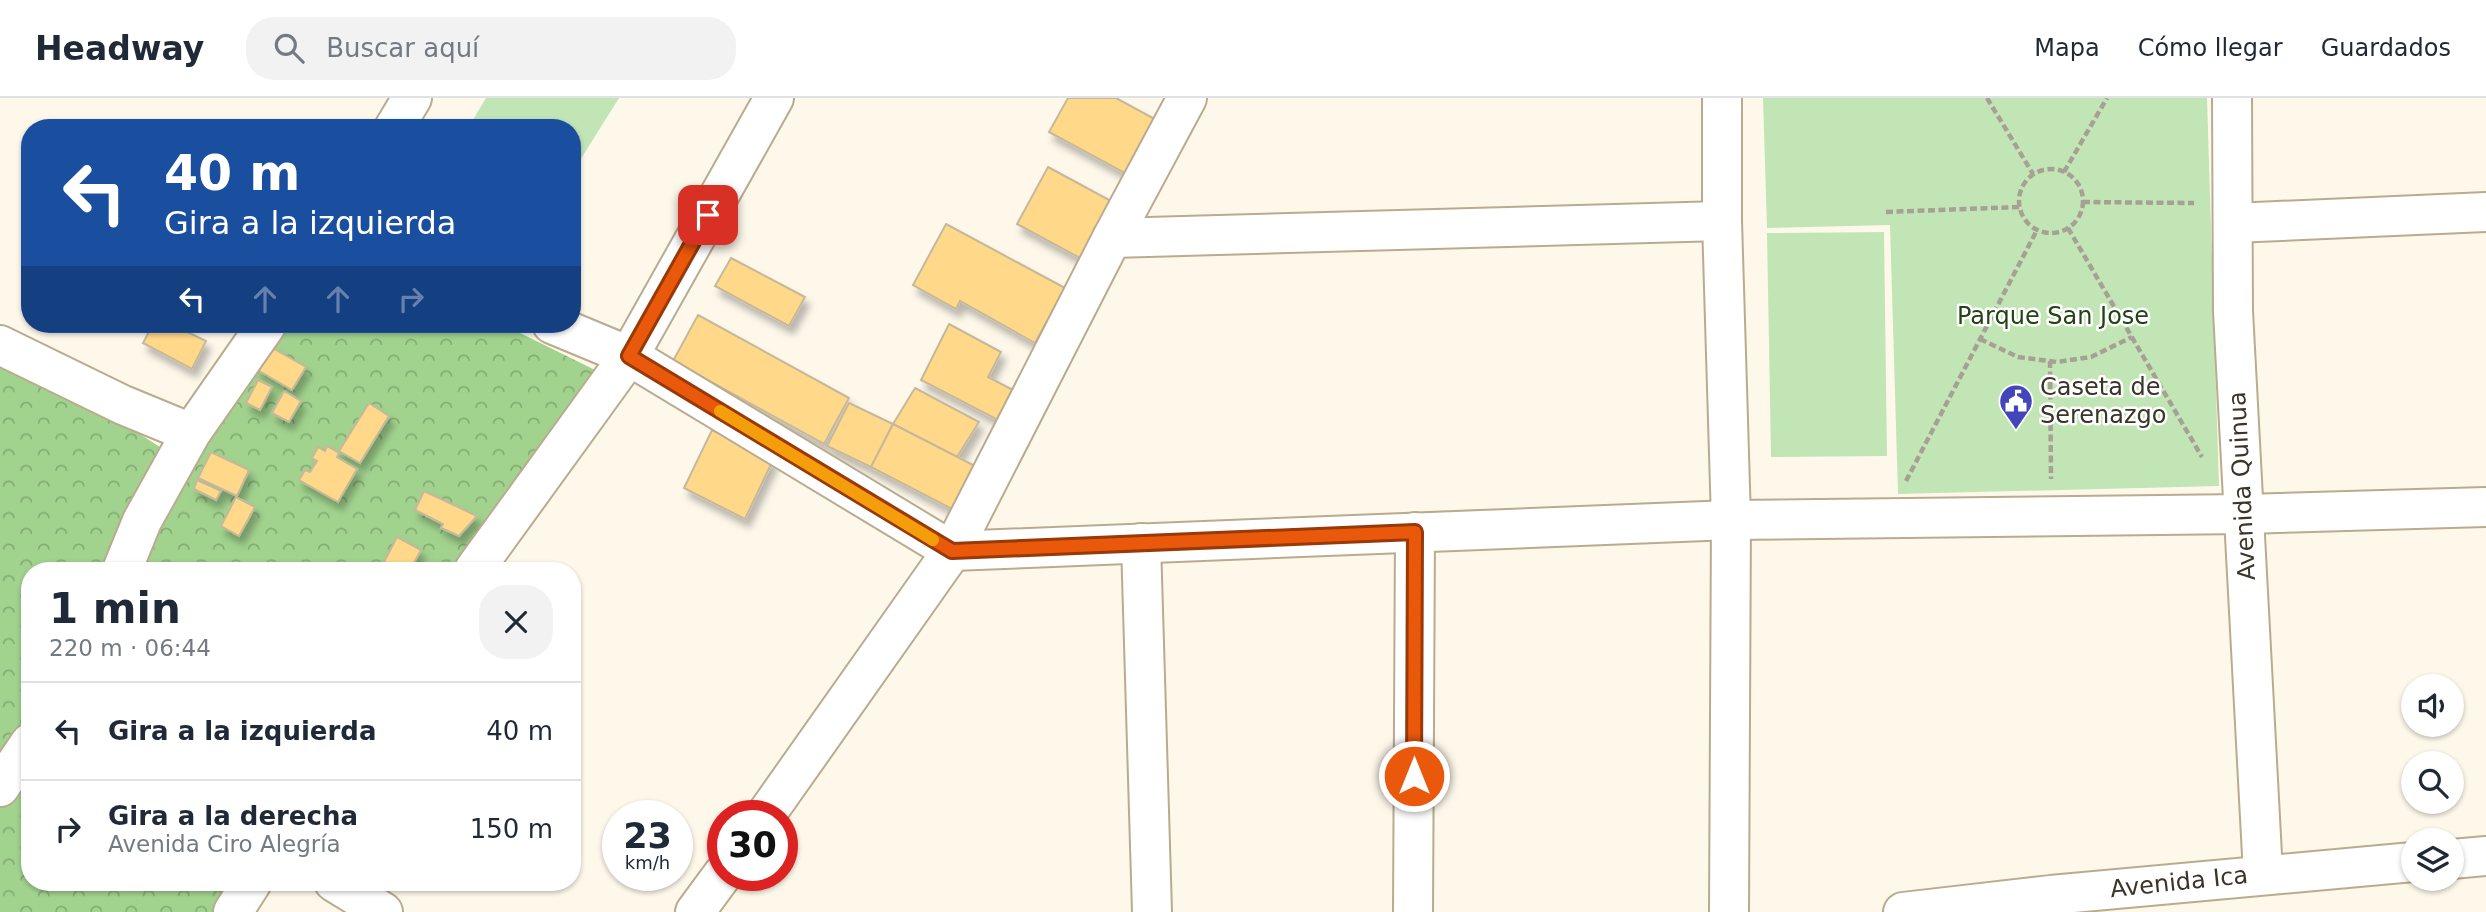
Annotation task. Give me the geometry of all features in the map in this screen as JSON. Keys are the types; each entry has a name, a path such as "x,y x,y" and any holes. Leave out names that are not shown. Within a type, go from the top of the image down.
{"street":[{"path":"399,119 412,98"},
{"path":"480,562 629,356 774,98"},
{"path":"776,800 952,551 1112,238 1187,98"},
{"path":"1721,98 1731,520 1729,912"},
{"name":"Avenida Quinua","path":"2232,98 2233,311 2263,874"},
{"path":"2233,223 2486,212"},
{"path":"1112,238 1722,221"},
{"path":"125,562 142,521 191,433 261,333"},
{"path":"574,333 629,356 952,551 1731,520 2244,514 2486,506"},
{"path":"0,345 123,405 191,433"},
{"path":"1413,912 1415,532"},
{"path":"1141,543 1152,912"},
{"path":"0,787 21,756"},
{"path":"2464,858 2486,856"},
{"name":"Avenida Ica","path":"1903,912 2050,903 2263,874 2401,863"},
{"path":"233,912 246,891"},
{"path":"349,891 383,912"},
{"path":"695,912 710,891"}],"path":[{"path":"1987,98 2033,174"},
{"path":"2064,172 2107,98"},
{"path":"2043,170 2064,172 2078,184 2083,202 2081,213 2068,229 2047,234 2037,230 2022,216 2019,194 2024,183 2033,174 2043,170"},
{"path":"2083,202 2198,203"},
{"path":"1886,212 2019,207"},
{"path":"2068,229 2206,463"},
{"path":"1905,482 2037,230"},
{"path":"1980,339 2018,357 2050,361 2091,357 2132,337"},
{"path":"2050,361 2052,491"}],"green space":[{"path":"486,98 619,98 581,159 581,119 473,119"},
{"name":"Parque San Jose","path":"1763,98 2207,98 2219,486 1898,494 1890,225 1767,228"},
{"path":"1884,232 1887,456 1771,457 1767,233"},
{"path":"241,333 520,333 597,371 465,562 21,562 21,891 243,891 231,912 0,912 0,357 121,422 177,458"}],"building":[{"path":"1068,98 1116,98 1162,123 1132,177 1049,132"},
{"path":"1048,167 1122,207 1091,264 1017,224"},
{"path":"946,224 1065,288 1035,343 960,301 956,309 913,285"},
{"path":"731,258 805,297 789,326 715,286"},
{"path":"698,315 849,398 824,444 673,361"},
{"path":"949,324 1001,352 988,377 1013,390 998,420 921,380"},
{"path":"148,333 190,333 206,341 192,369 143,343"},
{"path":"269,346 306,367 292,390 256,369"},
{"path":"258,380 272,387 260,410 246,403"},
{"path":"915,388 979,422 957,457 893,424"},
{"path":"284,391 301,401 289,422 272,413"},
{"path":"369,403 389,416 360,463 339,451"},
{"path":"849,403 893,424 871,467 827,446"},
{"path":"893,424 975,466 952,509 871,467"},
{"path":"712,430 773,460 745,519 684,488"},
{"path":"327,446 339,453 337,457 357,469 338,502 299,480 305,470 310,472 317,461 312,458 318,447 325,451"},
{"path":"211,452 249,470 237,496 198,478"},
{"path":"197,480 221,491 216,500 194,489"},
{"path":"424,491 477,516 459,536 441,528 443,524 415,510"},
{"path":"236,497 255,507 239,536 221,526"},
{"path":"397,537 421,550 414,562 384,562"}],"slow traffic":[{"path":"720,411 933,540"}],"place":[{"name":"Caseta de Serenazgo","path":"2016,431"}],"route":[{"path":"708,215 629,356 952,551 1415,532 1414,776"}]}
